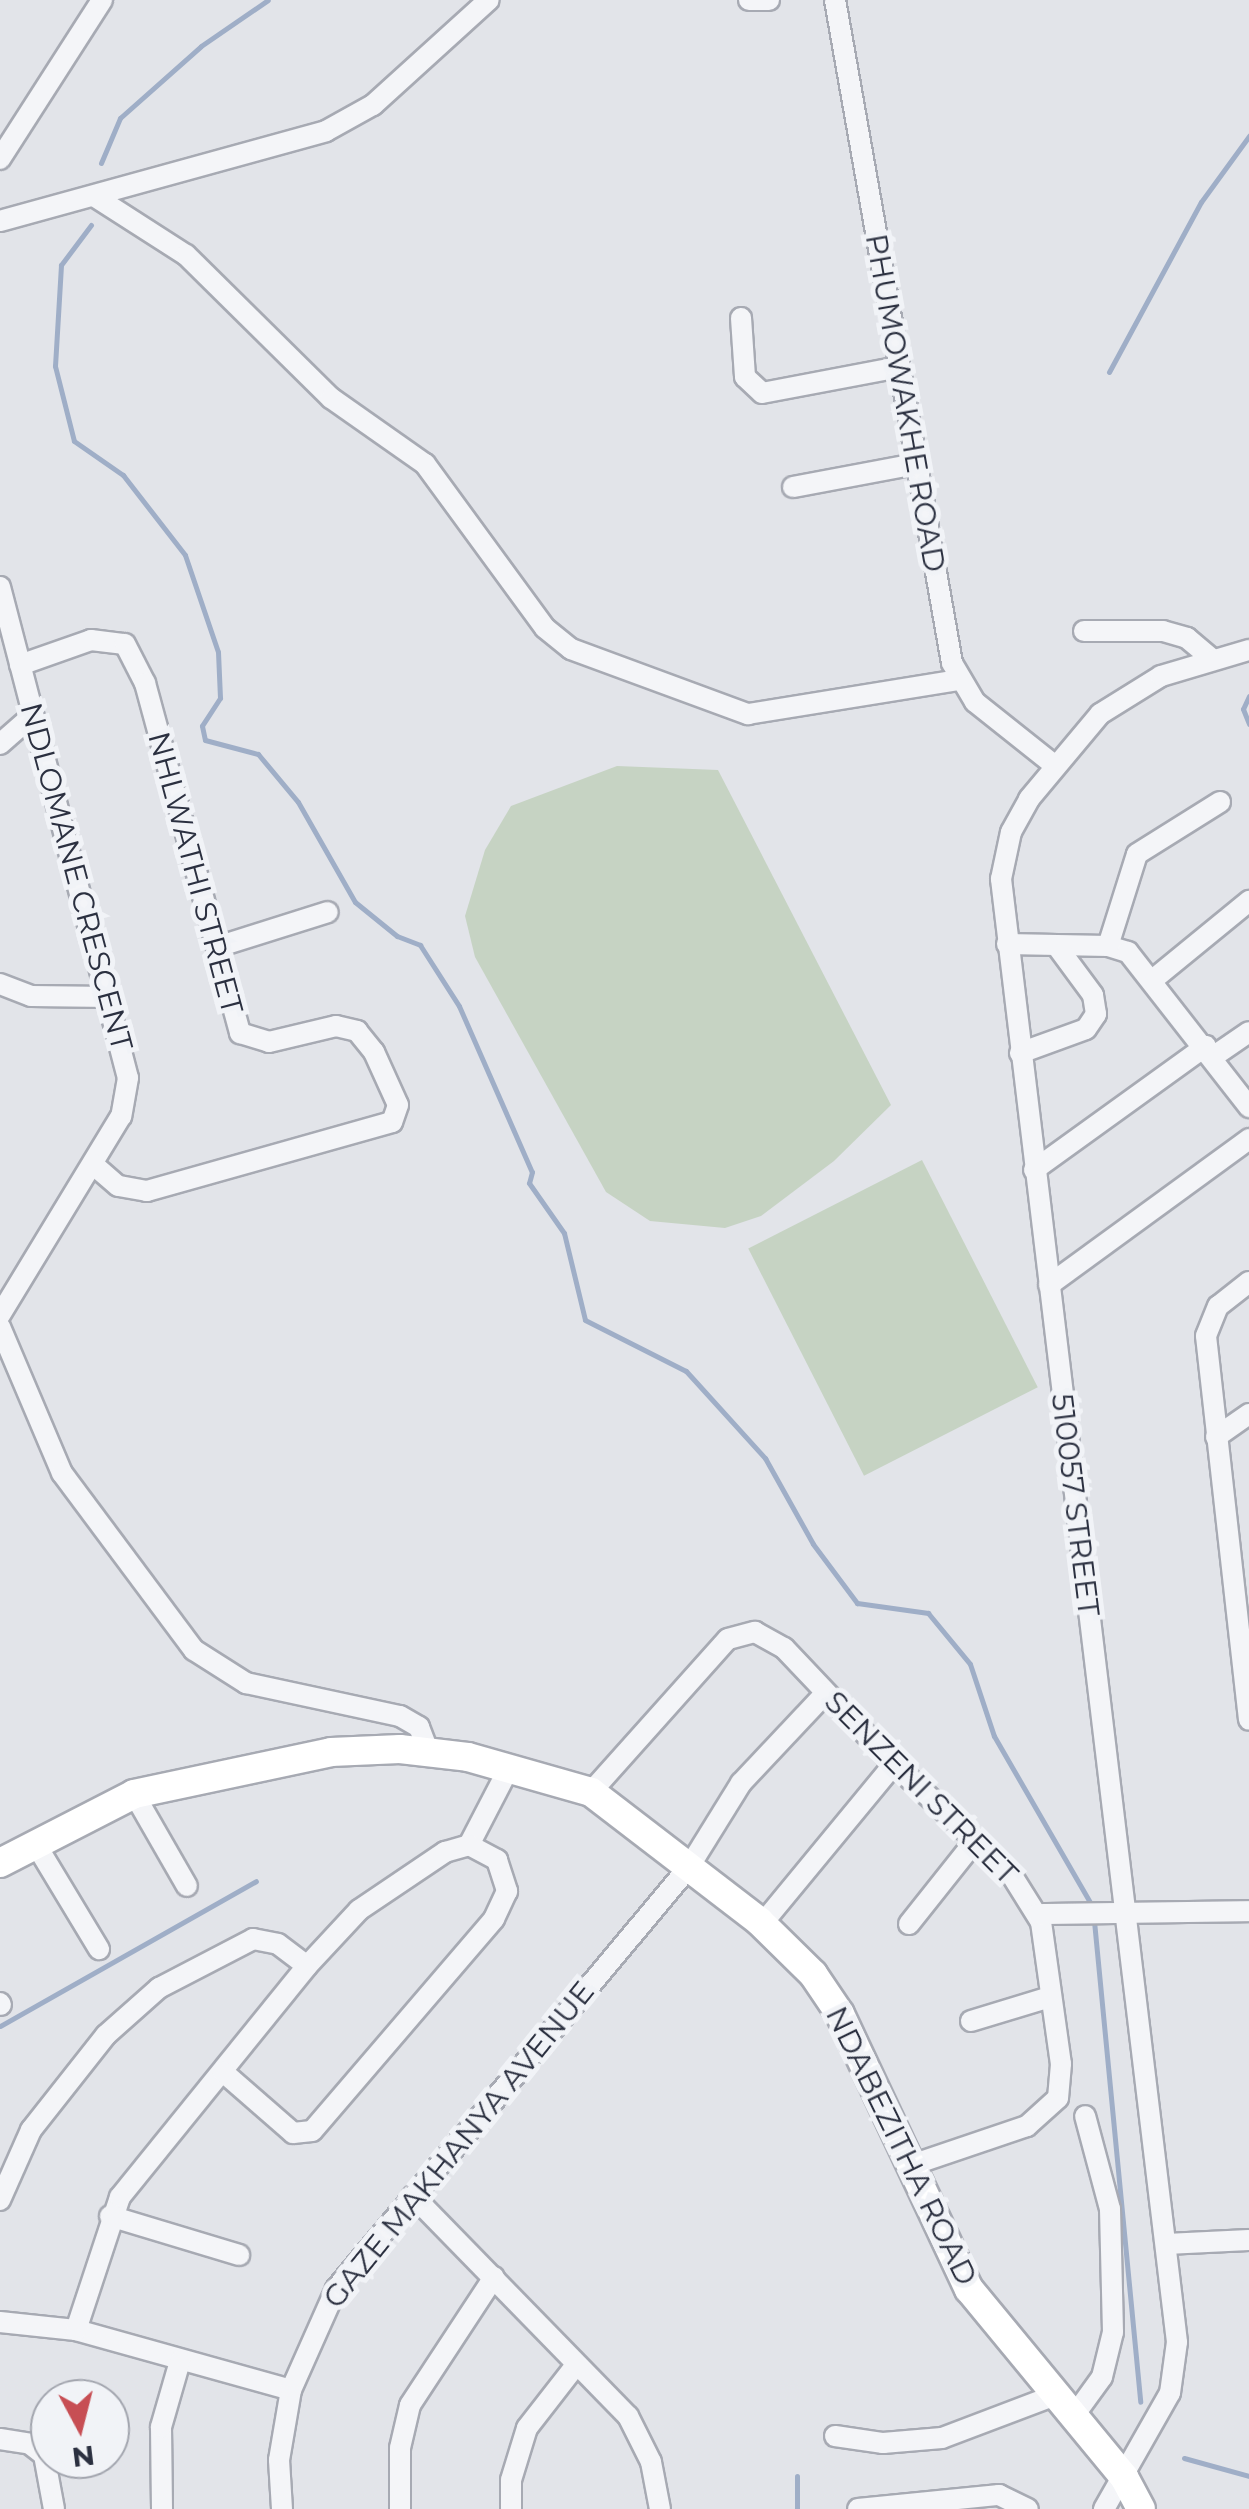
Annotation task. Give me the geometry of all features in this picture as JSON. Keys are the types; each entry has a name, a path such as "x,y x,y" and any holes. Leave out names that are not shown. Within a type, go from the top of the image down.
{"street":[{"path":"0,159 102,0"},
{"path":"0,221 279,147 353,118 489,0"},
{"path":"749,0 769,0"},
{"name":"PHUMOWAKHE ROAD","path":"835,0 916,464 959,680"},
{"path":"94,196 186,255 332,398 425,464 545,628 571,649 748,714 959,680 976,702 1053,764"},
{"path":"741,318 745,377 762,393 899,367"},
{"path":"793,487 916,464"},
{"name":"NDLOMANE CRESCENT","path":"0,1315 8,1283 93,1164 128,1094 110,997 1,592"},
{"path":"1084,631 1163,631 1187,638 1211,658"},
{"name":"NHLWATHI STREET","path":"20,665 104,638 132,652 240,1032 269,1042 336,1026 356,1031 374,1052 398,1105 397,1118 146,1191 118,1186 93,1164"},
{"name":"510057 STREET","path":"1104,2509 1175,2375 1166,2244 1007,944 1005,855 1020,816 1053,764 1131,692 1211,658 1249,650"},
{"path":"0,744 33,715"},
{"path":"1108,946 1137,854 1220,802"},
{"path":"1155,978 1249,901"},
{"path":"217,946 328,912"},
{"path":"1007,944 1108,946 1128,952 1155,978 1249,1107"},
{"path":"1020,1053 1086,1029 1096,1014 1093,995 1056,945"},
{"path":"0,984 31,996 110,997"},
{"path":"1034,1170 1210,1051 1249,1032"},
{"path":"1049,1285 1249,1139"},
{"path":"1249,1282 1218,1306 1206,1336 1249,1720"},
{"path":"0,1327 62,1473 194,1650 246,1683 400,1716 419,1727 428,1751"},
{"path":"1216,1437 1249,1414"},
{"path":"1230,1551 1249,1538"},
{"name":"SENZENI STREET","path":"591,1792 737,1634 755,1632 784,1648 894,1764 1011,1874 1038,1914 1062,2082 1051,2109 1027,2126 912,2165"},
{"name":"GAZE MAKHANYA AVENUE","path":"282,2509 279,2460 290,2390 336,2290 690,1867 742,1783 825,1694"},
{"name":"NDABEZITHA ROAD","path":"0,1862 134,1794 331,1752 428,1751 510,1766 591,1792 762,1924 813,1974 840,2014 969,2289 1124,2476 1142,2509"},
{"path":"762,1924 894,1764"},
{"path":"469,1845 510,1766"},
{"path":"134,1794 187,1886"},
{"path":"909,1924 975,1841"},
{"path":"35,1843 98,1949"},
{"path":"76,2330 110,2216 127,2186 307,1966 378,1895 444,1852 469,1845 497,1860 507,1891 503,1906 312,2131 293,2133 223,2072"},
{"path":"1038,1914 1249,1911"},
{"path":"0,2200 31,2130 106,2034 159,1988 253,1939 278,1944 307,1966"},
{"path":"971,2021 1050,1997"},
{"path":"1073,2417 1102,2377 1113,2332 1110,2209 1084,2116"},
{"path":"412,2196 640,2432 660,2509"},
{"path":"110,2216 239,2255"},
{"path":"1166,2244 1249,2240"},
{"path":"400,2509 400,2448 410,2405 494,2278"},
{"path":"0,2322 76,2330 290,2390"},
{"path":"162,2509 161,2427 180,2360"},
{"path":"510,2509 527,2428 576,2365"},
{"path":"834,2436 883,2443 942,2438 1055,2395"},
{"path":"0,2440 30,2444 44,2455 54,2509"},
{"path":"858,2509 998,2495 1028,2509"}],"green space":[{"path":"617,766 718,770 891,1105 834,1161 761,1216 725,1228 650,1221 606,1192 475,957 465,916 485,850 511,806"},
{"path":"922,1160 1038,1387 864,1476 748,1249"}],"waterway":[{"path":"101,163 120,118 201,46 268,0"},
{"path":"1109,372 1201,202 1249,136"},
{"path":"91,225 61,265 55,366 74,441 123,475 185,555 218,652 220,698 202,726 205,740 258,754 298,802 355,902 397,936 420,945 459,1006 532,1172 529,1183 564,1233 585,1320 686,1371 765,1458 813,1544 857,1603 928,1613 970,1664 994,1736 1090,1902"},
{"path":"1249,696 1243,709 1249,724"},
{"path":"0,2026 256,1881"},
{"path":"1094,1921 1140,2402"},
{"path":"1184,2458 1249,2476"},
{"path":"797,2476 797,2509"}]}
